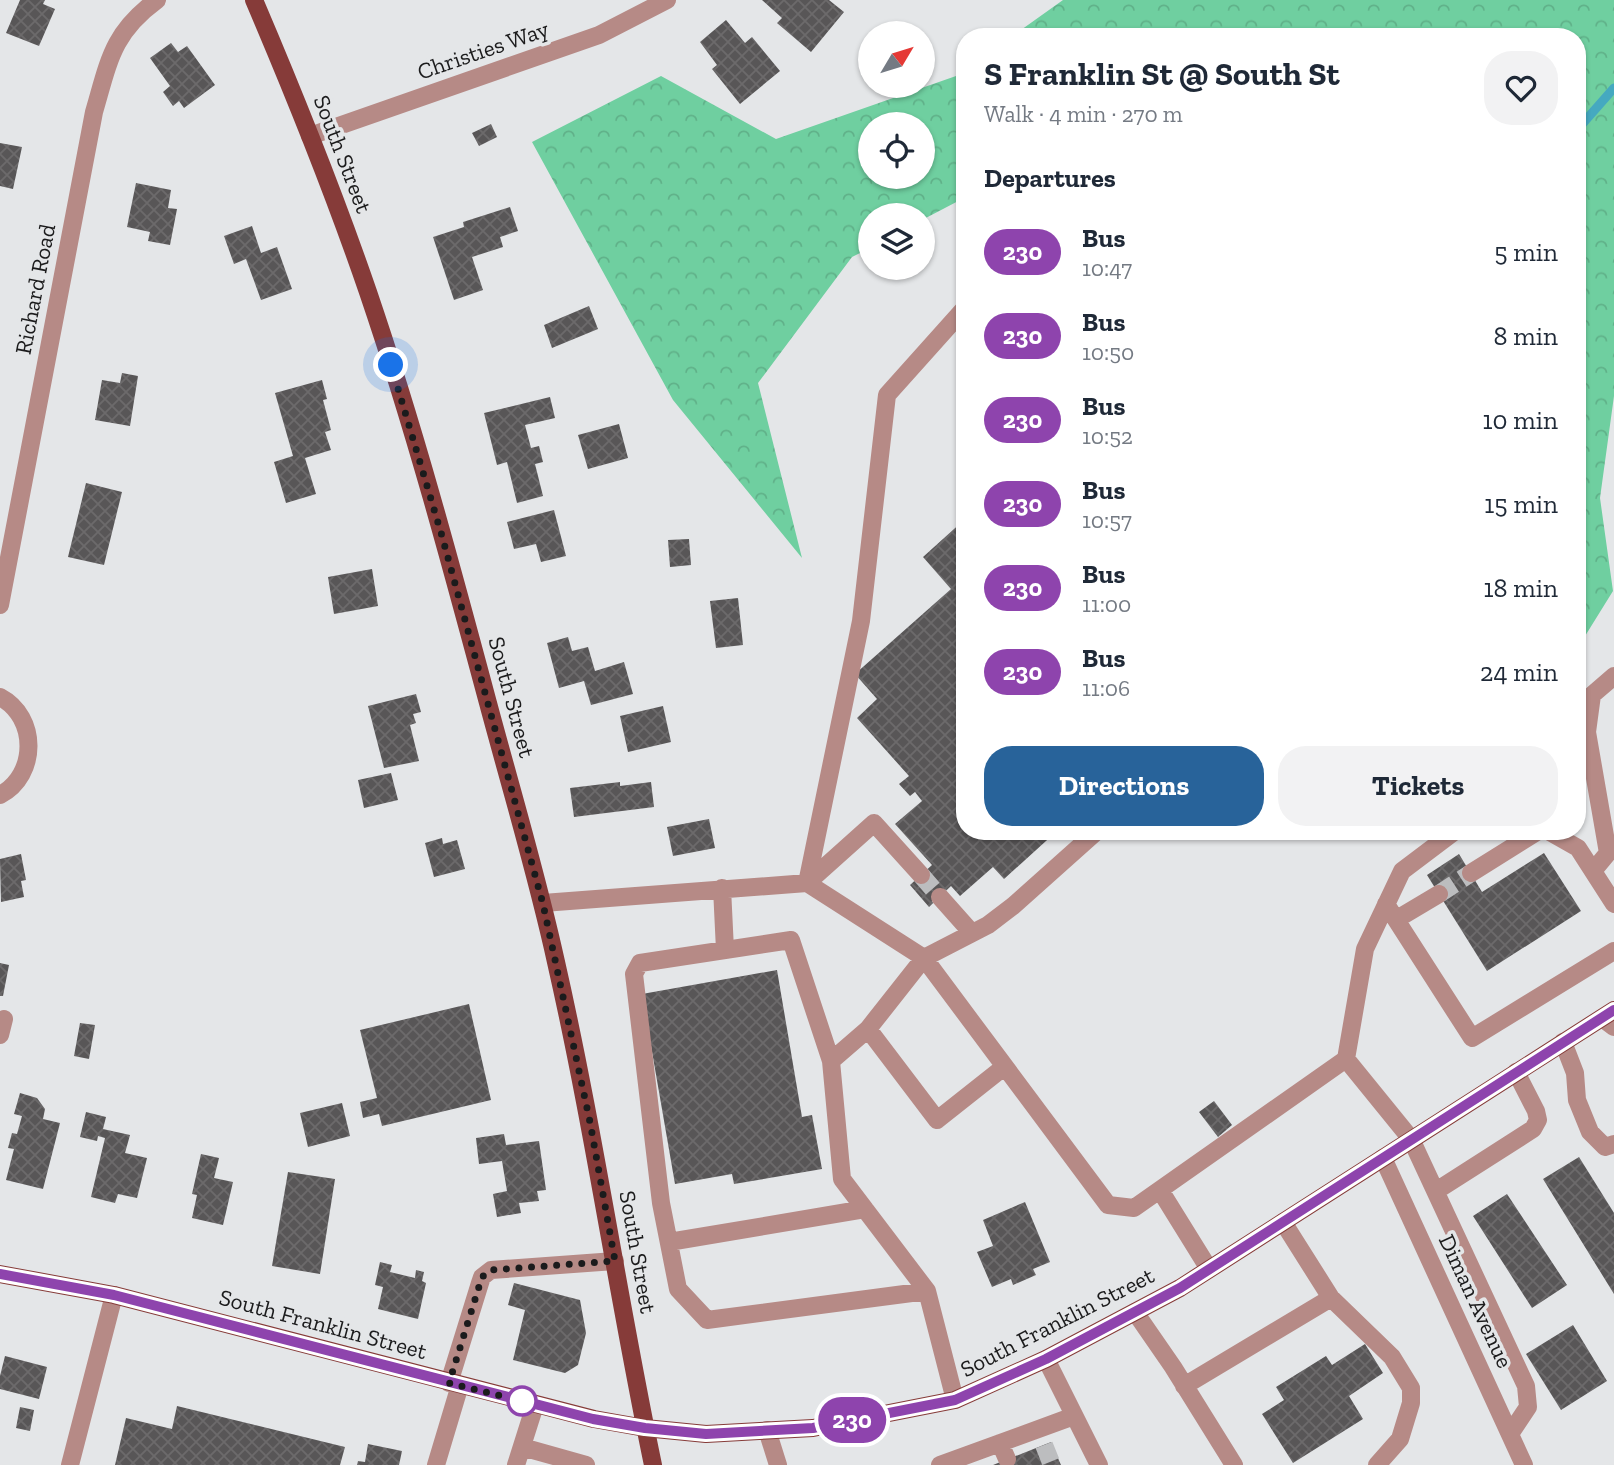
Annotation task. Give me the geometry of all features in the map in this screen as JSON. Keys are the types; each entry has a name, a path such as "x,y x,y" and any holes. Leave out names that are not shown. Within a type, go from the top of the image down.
{"main road":[{"name":"South Street","path":"254,0 310,136 369,294 413,435 543,904 590,1122 635,1383 653,1465"},
{"name":"South Franklin Street","path":"0,1274 114,1295 535,1405 645,1428 706,1434 813,1428 955,1400 1046,1359 1180,1288 1563,1042 1610,1018"}],"street":[{"name":"Richard Road","path":"0,605 94,111 122,32 140,12 157,0"},
{"name":"Christies Way","path":"310,136 599,35 667,0"},
{"path":"807,883 860,621 887,395 956,319"},
{"path":"1593,871 1608,853 1587,732 1592,695 1614,676"},
{"path":"0,697 8,701 20,714 27,730 29,748 26,765 18,780 0,795"},
{"path":"807,883 874,823 921,875"},
{"path":"831,1061 868,1030 924,958 972,933 1013,906 1087,840"},
{"path":"543,904 807,883 924,958 1108,1205 1134,1208 1346,1059 1365,949 1391,912 1402,871 1443,840"},
{"path":"1471,873 1524,840"},
{"path":"1564,840 1578,848 1614,904"},
{"path":"722,888 725,950"},
{"path":"1391,912 1438,894"},
{"path":"940,897 972,933"},
{"path":"1391,912 1472,1038 1614,951"},
{"path":"927,1291 707,1320 678,1289 662,1203 634,974 640,962 791,940 831,1061 842,1179 927,1291 955,1400"},
{"path":"868,1030 937,1120 1004,1067"},
{"path":"1563,1042 1575,1073 1577,1100 1590,1132 1605,1147 1614,1144"},
{"path":"1346,1059 1412,1139 1526,1386 1528,1407 1510,1434"},
{"path":"1436,1191 1533,1129 1538,1120 1536,1111 1516,1072"},
{"name":"Diman Avenue","path":"1382,1158 1524,1465"},
{"path":"1160,1190 1209,1269"},
{"path":"669,1242 865,1209"},
{"path":"1283,1222 1331,1298 1392,1357 1411,1388 1411,1404 1400,1439 1377,1465"},
{"path":"436,1465 482,1277 491,1270 615,1261"},
{"path":"70,1465 114,1295"},
{"path":"1184,1385 1331,1298"},
{"path":"1135,1312 1234,1465"},
{"path":"1046,1359 1099,1465"},
{"path":"516,1465 535,1405"},
{"path":"940,1465 1004,1451 1041,1437 1074,1416"},
{"path":"768,1430 778,1465"},
{"path":"522,1447 586,1465"}],"green space":[{"path":"1063,0 1614,0 1614,396 1600,498 1613,591 1586,634 1586,28 1024,28"},
{"path":"661,76 776,139 893,98 935,98 935,83 956,76 956,202 935,213 935,203 858,203 858,254 852,257 758,383 802,558 673,400 532,142"}],"building":[{"path":"20,0 45,0 43,4 55,9 39,46 6,33"},
{"path":"762,0 829,0 844,12 811,52 777,23 782,18"},
{"path":"726,20 745,43 752,37 780,71 740,104 712,69 717,65 700,42"},
{"path":"171,43 178,52 187,46 215,85 184,108 179,101 173,106 163,92 170,86 150,58"},
{"path":"491,124 497,137 479,146 472,133"},
{"path":"0,143 22,147 13,189 0,186"},
{"path":"136,183 171,190 168,208 177,209 170,245 148,241 150,232 127,227"},
{"path":"510,207 518,231 500,237 503,247 472,257 483,290 454,300 433,237 464,227 463,222"},
{"path":"252,226 261,253 277,247 292,289 261,300 246,259 234,264 224,236"},
{"path":"589,306 598,329 552,348 544,325"},
{"path":"122,373 138,376 130,426 95,420 102,380 120,383"},
{"path":"322,380 327,399 323,400 331,430 325,432 331,450 305,458 316,494 286,503 274,462 293,456 275,393"},
{"path":"550,397 555,418 525,425 531,448 539,446 543,462 535,464 543,496 517,503 507,462 497,465 484,413"},
{"path":"619,424 628,458 588,469 578,435"},
{"path":"86,483 122,492 104,565 68,557"},
{"path":"554,510 566,556 541,562 536,544 514,549 507,522"},
{"path":"956,527 956,840 1047,840 1004,879 993,867 960,896 951,886 929,907 910,885 932,865 895,824 922,801 915,792 910,796 899,784 909,776 857,718 877,699 855,674 951,589 923,557"},
{"path":"689,539 691,565 670,567 668,540"},
{"path":"372,569 378,606 334,614 328,577"},
{"path":"738,598 743,645 716,648 710,601"},
{"path":"568,637 572,651 588,647 595,671 624,662 633,694 591,705 584,681 559,688 547,643"},
{"path":"416,694 421,712 413,714 416,723 410,725 419,761 384,768 368,706"},
{"path":"663,706 671,742 628,752 620,716"},
{"path":"391,773 398,800 364,808 358,780"},
{"path":"620,782 620,786 651,782 654,807 574,817 570,788"},
{"path":"709,819 715,848 673,856 667,827"},
{"path":"442,838 443,844 457,840 465,869 434,877 425,843"},
{"path":"1544,853 1581,911 1487,971 1427,875 1459,854 1482,892"},
{"path":"21,854 26,880 21,881 24,897 1,902 0,859"},
{"path":"0,963 9,965 3,996 0,996"},
{"path":"777,970 802,1117 812,1115 822,1169 734,1184 732,1174 675,1184 642,994"},
{"path":"469,1004 491,1100 382,1126 379,1114 363,1118 360,1102 377,1098 360,1030"},
{"path":"80,1023 95,1025 89,1059 74,1056"},
{"path":"20,1093 37,1098 45,1109 43,1119 60,1123 43,1189 6,1180 14,1149 8,1148 12,1133 17,1134 22,1116 14,1114"},
{"path":"1214,1101 1232,1125 1218,1137 1199,1112"},
{"path":"342,1103 350,1136 308,1147 300,1113"},
{"path":"86,1112 106,1117 103,1129 130,1135 125,1153 147,1158 137,1198 118,1194 115,1203 91,1197 105,1138 98,1136 97,1141 80,1137"},
{"path":"504,1134 506,1145 539,1141 546,1190 537,1191 539,1201 519,1203 521,1213 497,1217 493,1194 507,1191 502,1161 479,1164 476,1138"},
{"path":"201,1154 219,1158 214,1178 233,1182 223,1225 192,1218 197,1195 192,1194"},
{"path":"1579,1157 1614,1213 1614,1294 1543,1179"},
{"path":"288,1172 335,1179 320,1274 272,1266"},
{"path":"1507,1194 1567,1285 1532,1308 1473,1216"},
{"path":"1025,1202 1050,1262 1033,1269 1036,1275 1013,1285 1011,1279 992,1287 977,1252 993,1246 983,1220"},
{"path":"380,1262 392,1265 390,1272 415,1278 416,1270 424,1272 422,1281 426,1283 418,1319 378,1309 383,1287 375,1285"},
{"path":"514,1283 580,1300 586,1333 578,1365 565,1373 513,1360 525,1310 508,1305"},
{"path":"1573,1325 1607,1381 1561,1410 1526,1354"},
{"path":"1365,1344 1383,1373 1349,1396 1363,1419 1293,1463 1262,1414 1284,1400 1276,1387 1326,1356 1332,1365"},
{"path":"5,1356 47,1367 39,1399 0,1389"},
{"path":"177,1406 345,1447 340,1465 115,1465 126,1418 172,1429"},
{"path":"20,1407 34,1410 30,1431 16,1428"},
{"path":"1051,1442 1061,1465 993,1465"},
{"path":"368,1444 402,1451 399,1465 357,1465 358,1461 365,1462"}],"waterway":[{"path":"1586,120 1614,88"}],"tunnel":[{"path":"1439,894 1471,873"},
{"path":"921,875 940,897"},
{"path":"1044,1445 1052,1465"}],"bus line":[{"name":"230","path":"0,1274 71,1285 197,1315 593,1419 706,1434 813,1428 955,1400 1046,1359 1180,1288 1614,1010"}],"route":[{"path":"391,365 442,536 543,904 590,1122 615,1261 491,1270 482,1277 449,1383 522,1401"}]}
